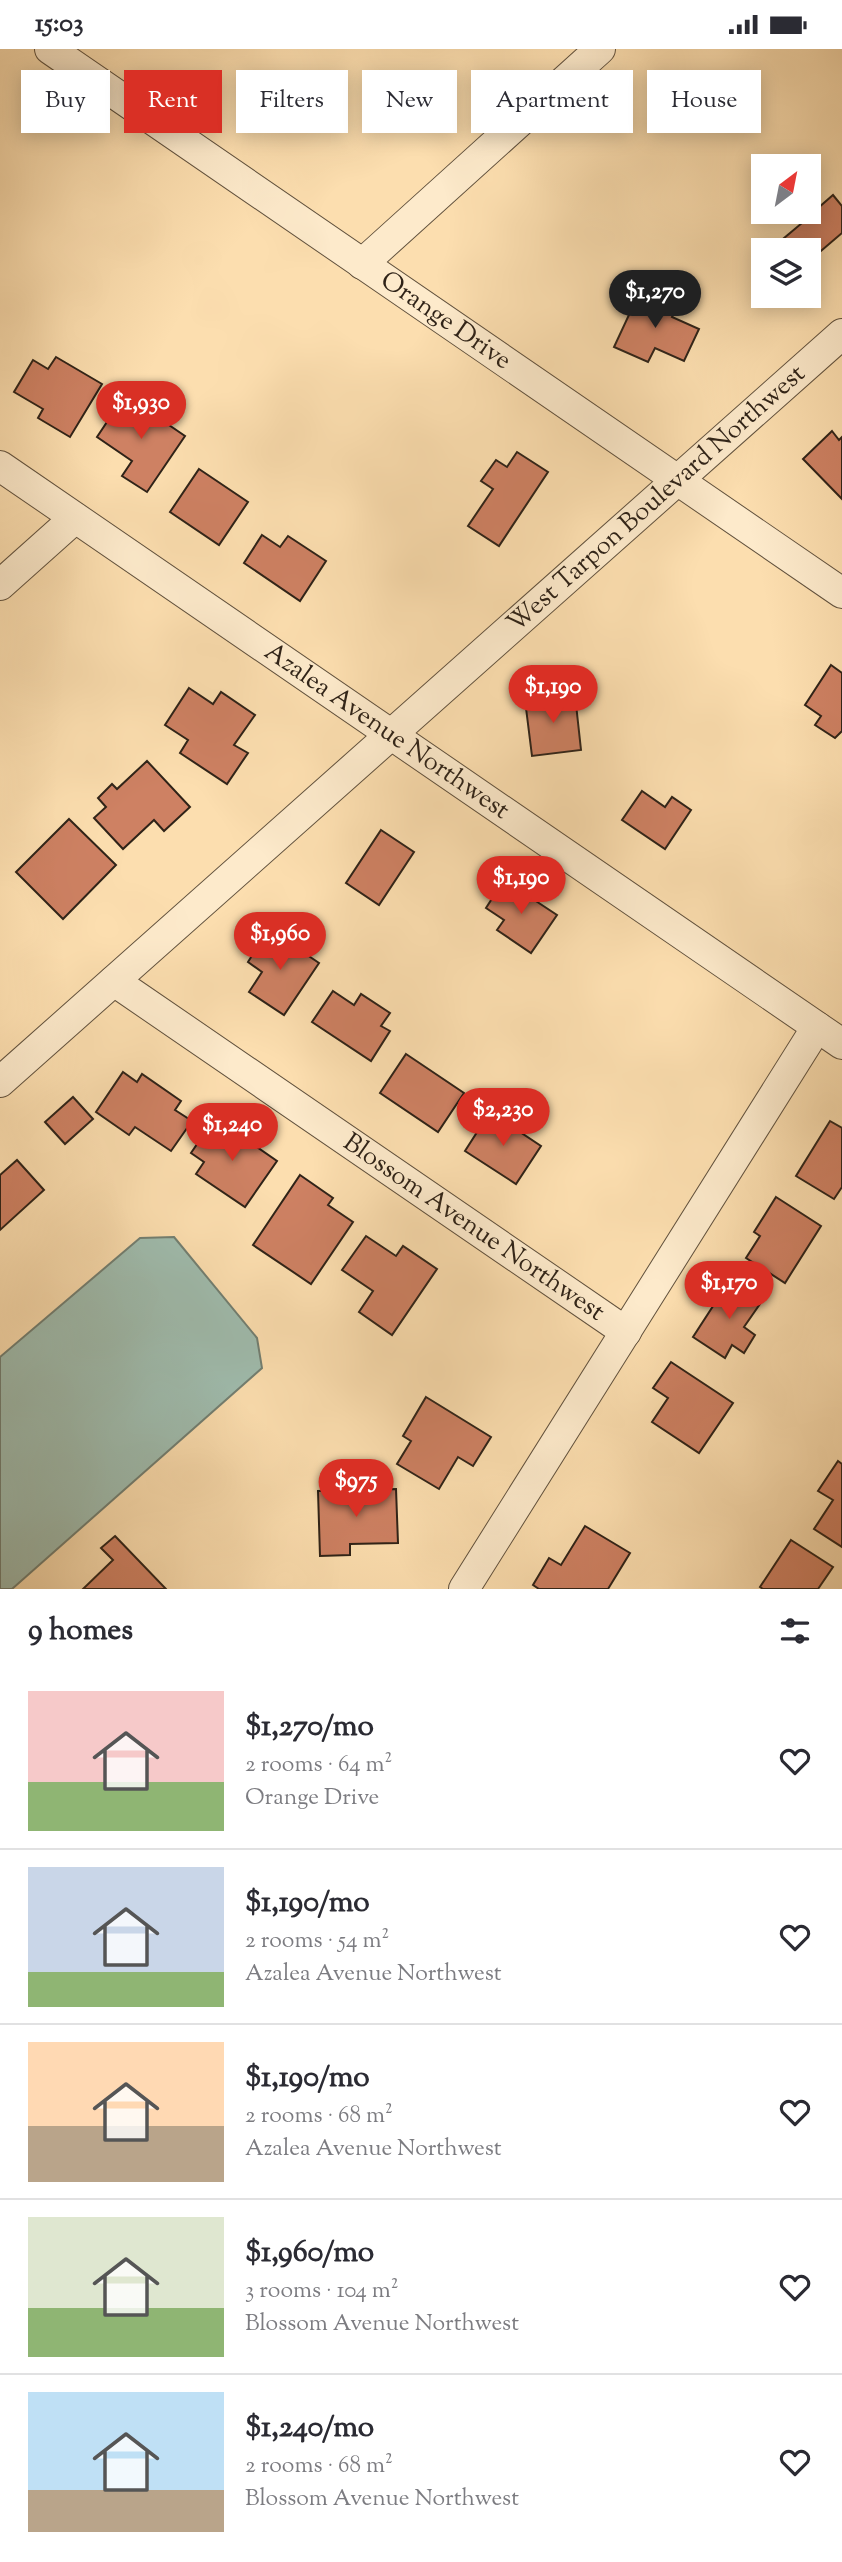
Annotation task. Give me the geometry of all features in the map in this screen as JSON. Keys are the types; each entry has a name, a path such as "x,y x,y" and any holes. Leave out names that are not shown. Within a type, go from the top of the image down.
{"street":[{"path":"362,264 600,49"},
{"name":"Orange Drive","path":"56,51 842,593"},
{"name":"West Tarpon Boulevard Northwest","path":"0,1082 842,334"},
{"name":"Azalea Avenue Northwest","path":"0,466 842,1044"},
{"path":"0,585 75,518"},
{"name":"Blossom Avenue Northwest","path":"114,981 626,1332"},
{"path":"464,1589 817,1027"}],"shaded area":[{"path":"174,1237 257,1338 262,1368 12,1589 0,1589 0,1357 140,1238"}],"building":[{"path":"833,195 842,206 842,233 821,251 821,238 784,238 801,224 821,224 821,205"},
{"path":"641,289 677,306 672,317 699,329 684,361 655,348 648,362 614,347"},
{"path":"56,357 102,384 70,437 38,418 43,409 14,392 33,360 48,369"},
{"path":"125,395 185,436 147,492 122,476 132,461 97,437"},
{"path":"832,431 839,440 842,437 842,499 803,459"},
{"path":"517,452 548,472 499,546 468,526 493,489 481,481 496,460 507,467"},
{"path":"199,469 248,502 219,545 170,512"},
{"path":"262,535 280,547 288,536 326,561 300,601 244,563"},
{"path":"831,665 842,673 842,731 835,738 815,725 821,716 805,705"},
{"path":"189,688 213,704 221,692 255,715 234,745 248,753 227,784 180,753 188,740 165,725"},
{"path":"575,695 581,750 532,756 525,700"},
{"path":"147,761 190,807 164,831 154,820 123,849 94,818 106,807 98,798 112,784 117,789"},
{"path":"642,791 665,807 672,797 691,810 665,849 622,820"},
{"path":"69,819 116,865 63,919 16,872"},
{"path":"381,830 414,852 379,905 346,883"},
{"path":"504,880 557,915 531,953 497,930 504,920 486,908"},
{"path":"269,929 319,963 284,1015 249,992 262,972 248,962"},
{"path":"333,991 354,1005 361,994 390,1013 381,1026 390,1031 371,1061 312,1022"},
{"path":"406,1054 464,1093 438,1132 380,1093"},
{"path":"123,1072 137,1082 142,1074 181,1101 175,1110 192,1121 171,1151 135,1127 129,1135 96,1112"},
{"path":"73,1097 93,1119 65,1144 45,1122"},
{"path":"490,1112 541,1146 516,1184 465,1151"},
{"path":"215,1118 277,1161 245,1207 196,1174 204,1162 191,1153"},
{"path":"830,1121 842,1128 842,1187 834,1199 796,1176"},
{"path":"17,1160 44,1190 0,1230 0,1175"},
{"path":"300,1175 333,1198 328,1205 353,1222 311,1284 253,1245"},
{"path":"776,1197 821,1226 785,1283 746,1258 760,1236 754,1232"},
{"path":"366,1236 396,1256 403,1246 437,1269 392,1335 359,1312 373,1291 342,1270"},
{"path":"730,1280 762,1301 744,1327 755,1335 744,1353 732,1345 725,1358 693,1337"},
{"path":"671,1362 733,1403 699,1453 652,1422 668,1398 653,1388"},
{"path":"426,1397 491,1437 473,1466 458,1457 439,1489 397,1464 411,1441 403,1436"},
{"path":"838,1461 842,1464 842,1547 814,1529 833,1500 818,1491"},
{"path":"396,1489 398,1543 350,1544 350,1555 320,1556 318,1491"},
{"path":"585,1526 630,1553 608,1589 539,1589 533,1585 549,1558 561,1565"},
{"path":"115,1536 166,1589 83,1589 113,1560 101,1548"},
{"path":"791,1540 833,1567 818,1589 763,1589 760,1587"}]}
